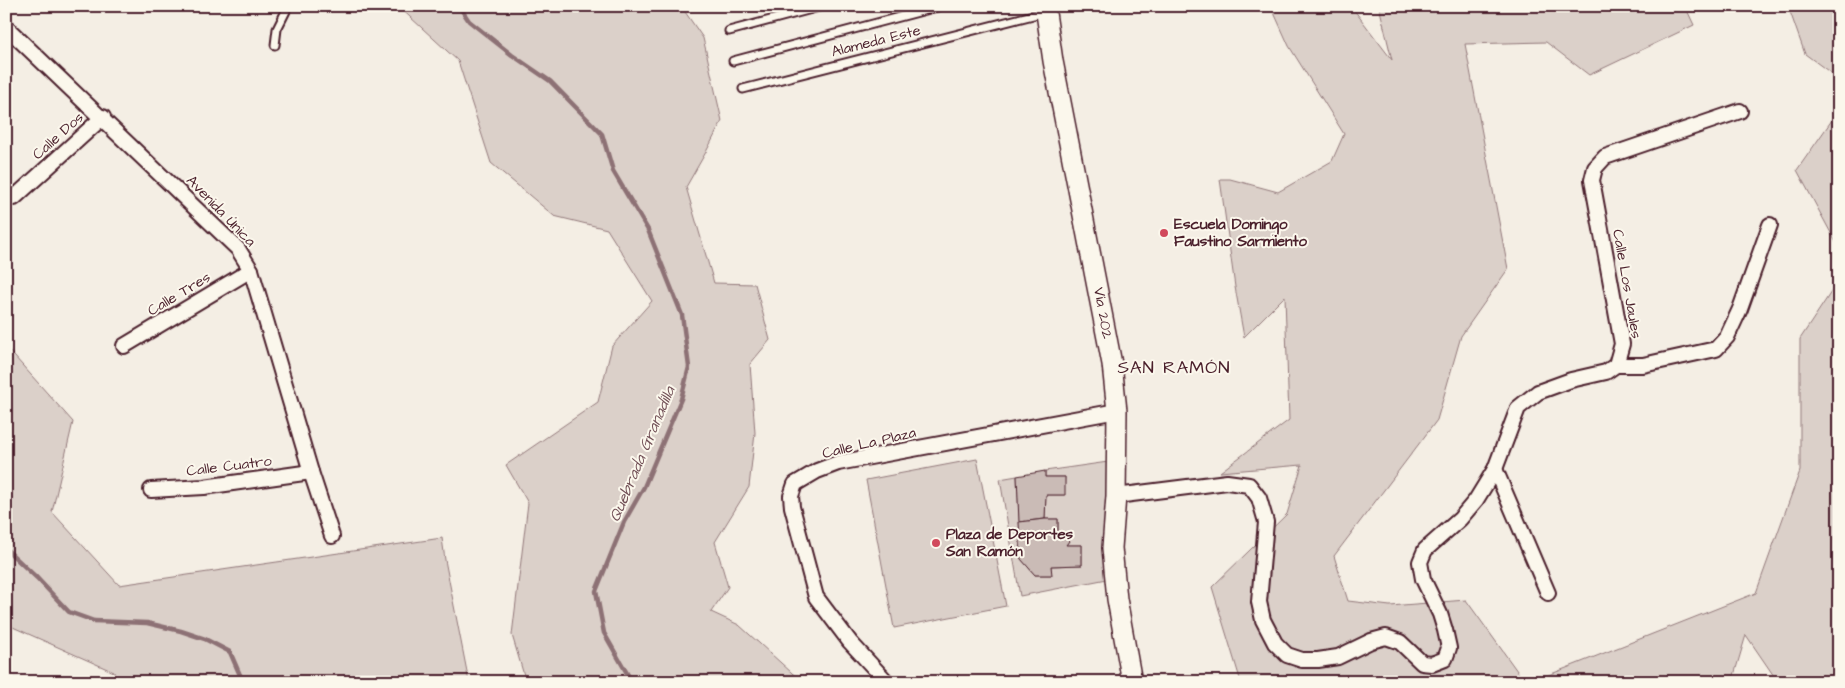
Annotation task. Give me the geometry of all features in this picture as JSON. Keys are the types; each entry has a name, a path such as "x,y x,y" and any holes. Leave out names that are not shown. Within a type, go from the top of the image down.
{"main road":[{"name":"Vía 202","path":"1045,9 1053,61 1111,356 1117,411 1116,496 1112,548 1117,599 1132,682"}],"street":[{"name":"Avenida Única","path":"6,26 103,117 238,249 251,270 332,536"},
{"name":"Calle Los Jaules","path":"1616,365 1622,344 1592,180 1595,168 1606,157 1740,111"},
{"name":"Calle Dos","path":"14,198 103,117"},
{"path":"1116,496 1227,482 1249,485 1259,498 1266,522 1259,602 1263,620 1275,643 1287,655 1302,660 1338,657 1371,641 1386,637 1400,642 1422,663 1432,664 1445,659 1449,648 1445,630 1440,614 1423,579 1420,562 1425,550 1460,519 1476,500 1495,469 1518,408 1538,392 1571,380 1606,372 1616,365 1643,365 1716,349 1728,338 1770,225"},
{"name":"Calle Tres","path":"124,346 251,270"},
{"name":"Calle La Plaza","path":"887,682 850,642 816,598 792,507 791,496 795,484 817,471 838,463 1117,411"},
{"path":"1495,469 1548,593"},
{"name":"Calle Cuatro","path":"151,490 204,487 311,472"}],"lane":[{"path":"276,45 277,29 286,11 284,6"},
{"path":"729,31 823,6"},
{"path":"733,60 940,6"},
{"name":"Alameda Este","path":"743,89 1045,9"}],"shaded area":[{"path":"398,6 681,6 703,38 722,121 686,187 714,283 755,284 770,340 750,364 755,433 749,487 715,542 728,587 711,612 739,625 802,682 526,682 512,635 528,503 506,465 598,402 612,346 652,301 607,229 554,216 491,163 458,61"},
{"path":"1271,6 1351,6 1392,60 1379,6 1685,6 1694,25 1589,75 1546,42 1465,44 1508,269 1461,336 1437,420 1334,556 1348,601 1390,606 1466,600 1525,682 1241,682 1212,587 1287,514 1302,465 1220,472 1289,420 1285,296 1244,337 1220,179 1230,179 1278,192 1332,161 1344,134 1289,46"},
{"path":"1788,6 1839,6 1839,79 1805,54"},
{"path":"1839,110 1839,248 1797,170"},
{"path":"1839,280 1839,682 1775,682 1776,679 1746,635 1732,682 1531,682 1756,593 1800,471 1800,339"},
{"path":"6,347 73,422 52,512 119,585 442,538 469,682 116,682 114,672 6,624"},
{"name":"Plaza de Deportes San Ramón","path":"977,459 1006,606 894,628 866,480"},
{"path":"1108,462 1107,579 1020,596 1000,479 1017,476 1021,559 1035,575 1051,575 1051,566 1082,565 1082,545 1066,545 1069,541 1063,533 1058,534 1058,519 1045,519 1046,495 1064,495 1065,477 1045,477 1045,471"}],"building":[{"path":"1045,471 1045,477 1065,477 1065,495 1046,495 1045,519 1019,522 1017,476"},
{"path":"1058,519 1058,534 1063,533 1069,541 1066,545 1082,545 1082,565 1051,566 1052,575 1035,575 1021,559 1019,522"}],"waterway":[{"name":"Quebrada Granadilla","path":"459,6 469,21 512,55 550,81 602,134 613,171 648,230 682,315 689,367 681,399 644,487 624,522 596,591 604,633 632,682"},
{"path":"6,549 69,612 94,621 147,623 205,639 230,652 243,682"}],"place":[{"name":"Escuela Domingo Faustino Sarmiento","path":"1164,233"},
{"name":"Plaza de Deportes San Ramón","path":"936,543"}],"district":[{"name":"SAN RAMÓN","path":"1174,367"}]}
